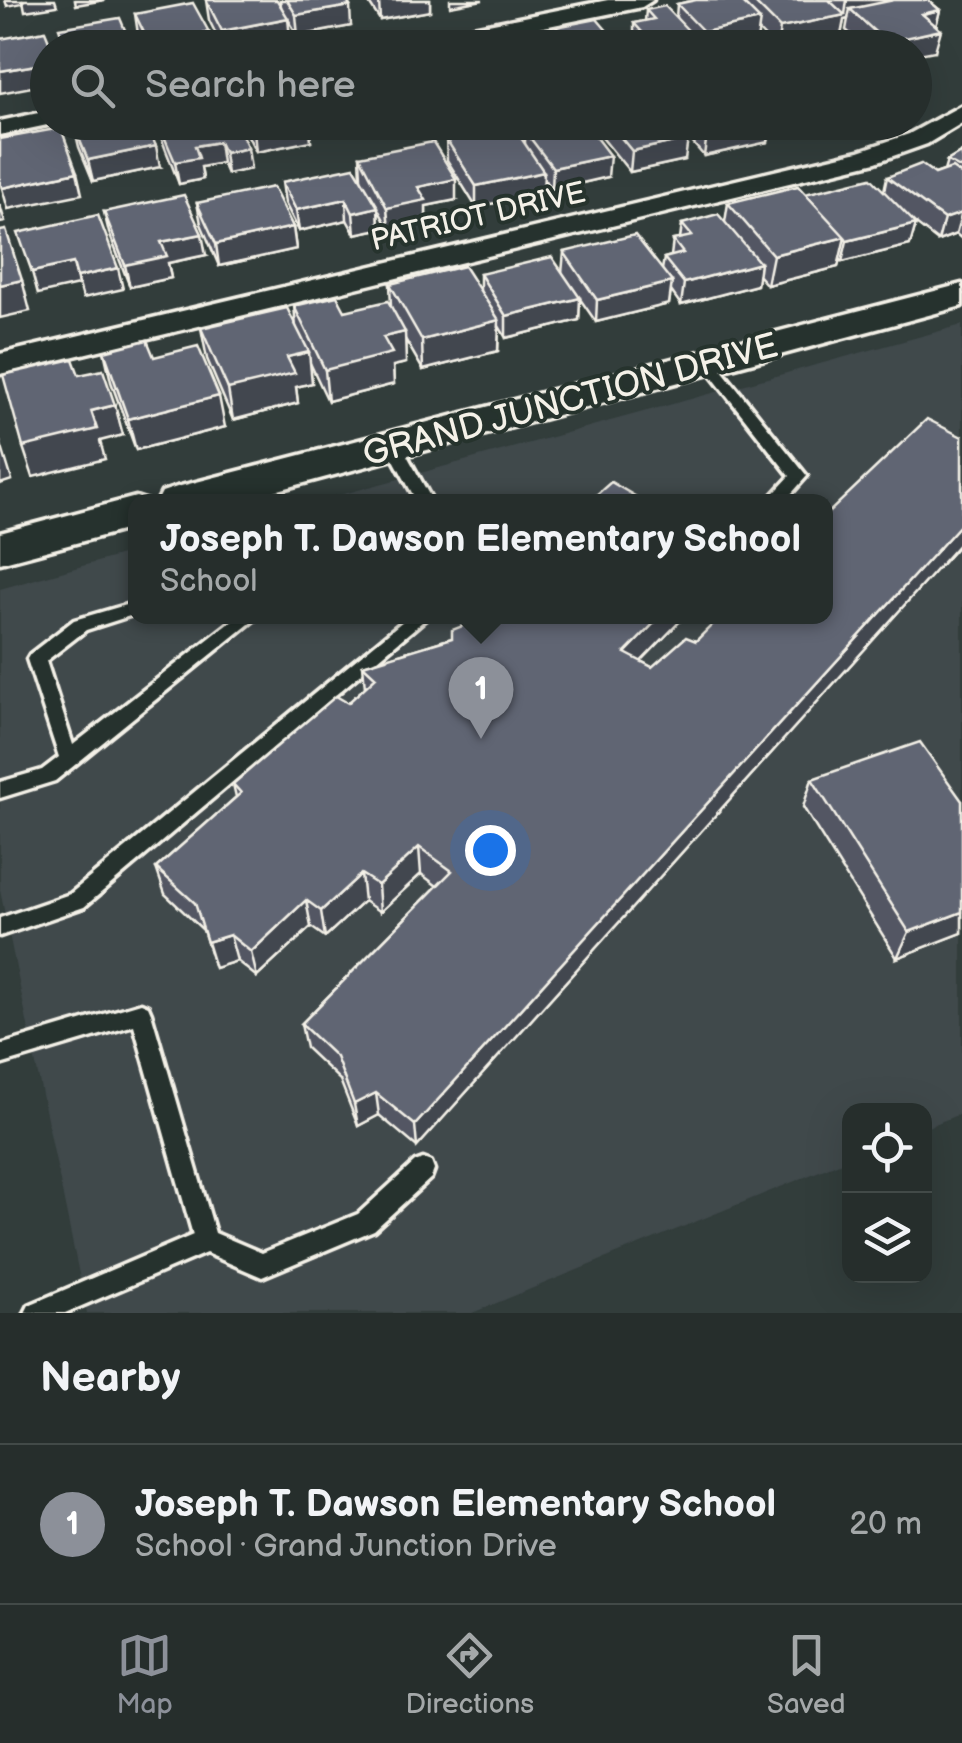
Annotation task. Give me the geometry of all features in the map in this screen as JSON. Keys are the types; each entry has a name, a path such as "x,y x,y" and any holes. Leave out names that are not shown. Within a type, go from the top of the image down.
{"street":[{"path":"493,30 642,0"},
{"name":"PATRIOT DRIVE","path":"932,130 962,112"},
{"path":"0,128 30,122"},
{"name":"PATRIOT DRIVE","path":"0,364 866,157 915,140"},
{"name":"GRAND JUNCTION DRIVE","path":"207,494 962,296"},
{"path":"0,548 128,514"}],"lane":[{"path":"708,362 800,476 782,494"},
{"path":"394,445 421,494"},
{"path":"69,760 36,659 80,625 128,610"},
{"path":"0,790 48,776 241,624"},
{"path":"0,927 77,901 411,624"},
{"path":"0,1055 141,1014 206,1241"},
{"path":"37,1313 206,1241 262,1265 366,1222 423,1170"}],"shaded area":[{"path":"962,325 962,1113 932,1125 932,1103 842,1103 842,1162 472,1313 87,1313 0,890 0,589 128,553 128,624 833,624 833,494 344,494"}],"building":[{"path":"206,0 277,0 288,18 227,30 221,30"},
{"path":"287,0 346,0 350,6 296,15"},
{"path":"740,0 760,20 702,30 677,4"},
{"path":"752,0 829,0 845,15 780,28"},
{"path":"894,0 928,0 940,10 922,14 941,30 873,30 850,9"},
{"path":"193,3 208,30 143,30 135,14"},
{"path":"665,6 688,30 640,30 634,23 654,19 646,10"},
{"path":"120,18 125,30 60,30"},
{"path":"597,19 606,30 559,30 556,27"},
{"path":"30,34 30,66 0,71 0,39"},
{"path":"30,134 30,140 65,140 77,172 2,188 0,139"},
{"path":"80,140 153,140 156,146 88,160"},
{"path":"166,140 244,140 248,148 224,153 219,142 195,146 199,158 175,162"},
{"path":"447,140 522,140 544,172 476,186"},
{"path":"532,140 598,140 610,156 553,168"},
{"path":"623,140 683,140 632,151"},
{"path":"433,142 456,179 418,187 426,200 387,208 360,156"},
{"path":"962,152 962,169 947,161"},
{"path":"921,164 935,174 952,168 962,175 962,213 944,219 887,177"},
{"path":"354,167 378,207 353,213 346,199 296,210 282,182"},
{"path":"871,178 916,224 847,241 805,194"},
{"path":"798,186 845,237 773,255 728,203"},
{"path":"273,187 293,227 216,244 197,203"},
{"path":"184,195 202,234 161,242 167,256 125,265 104,212"},
{"path":"718,214 760,263 684,283 664,258 683,253 673,240 692,236 682,224"},
{"path":"98,215 118,268 77,277 73,263 32,272 18,233"},
{"path":"6,230 22,280 0,285 0,231"},
{"path":"635,235 672,282 597,300 564,252"},
{"path":"552,257 580,298 506,316 480,274"},
{"path":"464,266 499,320 422,340 390,284"},
{"path":"337,296 345,311 388,301 405,332 383,337 392,353 325,370 294,306"},
{"path":"287,308 309,352 287,357 295,373 228,389 201,328"},
{"path":"147,340 154,357 198,346 219,396 128,419 104,351"},
{"path":"73,359 79,375 103,370 115,405 91,411 97,429 23,447 3,375"},
{"path":"927,419 962,437 962,523 415,1125 376,1093 354,1104 336,1057 301,1024 452,871 419,847 378,885 361,874 321,911 306,900 251,952 230,935 207,942 195,903 156,868 241,793 233,784 336,696 348,703 376,677 363,665 452,638 452,630 468,624 653,624 625,653 652,667 686,637 696,641 713,624 833,624 833,508"},
{"path":"611,482 631,494 597,494"},
{"path":"920,742 962,801 962,912 909,932 812,779"}],"place":[{"name":"Joseph T. Dawson Elementary School","path":"481,739"}]}
